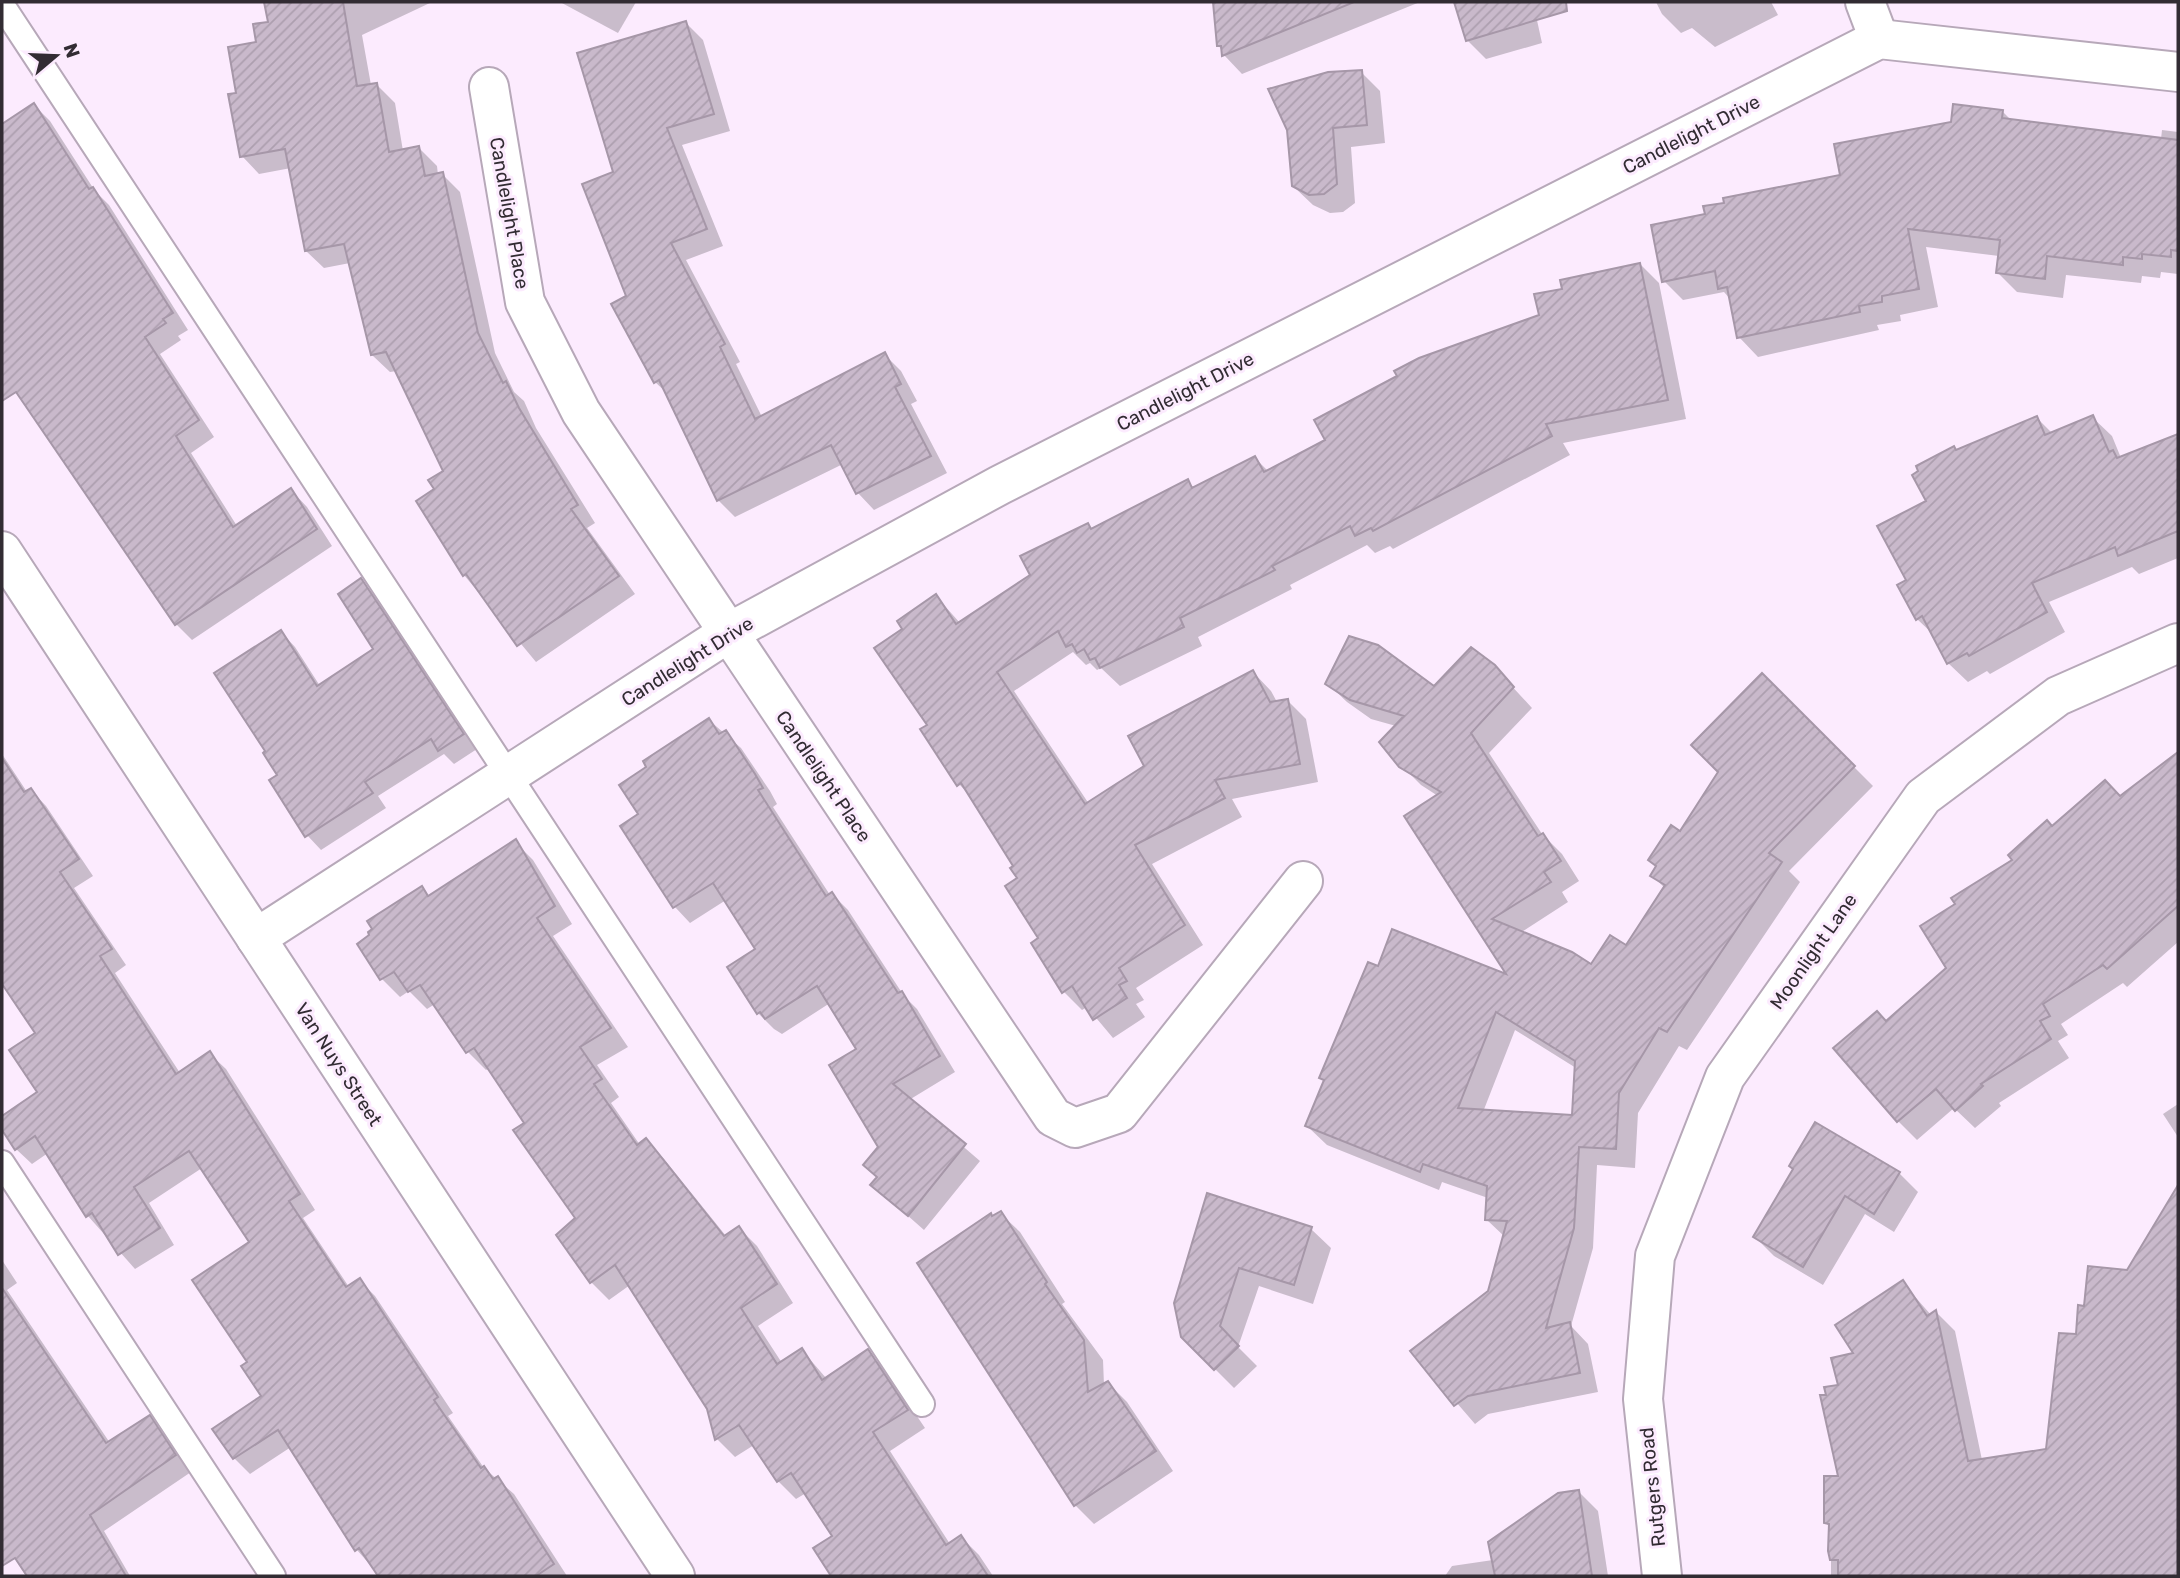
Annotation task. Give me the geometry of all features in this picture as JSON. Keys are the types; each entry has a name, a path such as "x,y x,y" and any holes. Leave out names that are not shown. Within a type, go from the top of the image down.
{"street":[{"path":"1865,2 1879,39 2178,72"},
{"name":"Candlelight Drive","path":"256,937 728,633 1000,485 1879,39"},
{"name":"Candlelight Place","path":"489,87 525,302 581,412 1053,1116 1074,1129 1119,1113 1303,881"},
{"name":"Van Nuys Street","path":"2,551 675,1576"},
{"name":"Moonlight Lane","path":"1643,1399 1656,1256 1725,1077 1923,797 2058,696 2178,643"},
{"name":"Rutgers Road","path":"1643,1399 1662,1576"}],"lane":[{"path":"2,5 922,1404"},
{"path":"2,1163 273,1576"}],"building":[{"path":"264,2 343,2 357,86 377,83 389,152 419,146 425,176 443,172 478,333 503,383 506,381 519,408 578,505 571,509 619,576 517,646 466,574 463,576 416,501 434,489 428,480 443,471 386,352 371,355 344,244 305,251 285,149 240,157 228,94 236,93 228,47 256,42 253,24 268,22"},
{"path":"1213,2 1352,3 1222,56 1221,46 1217,46"},
{"path":"1454,2 1566,2 1567,11 1466,41"},
{"path":"686,21 714,114 667,128 707,229 671,243 725,344 720,347 755,419 885,352 901,384 895,387 931,456 856,494 831,445 717,501 659,380 654,383 611,304 626,296 582,184 613,172 577,53"},
{"path":"1362,70 1367,125 1333,128 1337,184 1324,194 1309,195 1292,186 1287,130 1268,89 1328,72"},
{"path":"34,103 89,189 93,187 173,313 163,319 166,323 145,337 199,420 176,436 233,527 291,488 317,529 175,625 16,392 2,401 2,124"},
{"path":"1953,104 2003,110 2002,118 2178,140 2178,251 2171,250 2171,257 2142,254 2142,259 2123,257 2123,265 2047,256 2045,279 1996,273 2000,240 1908,229 1919,289 1882,296 1882,302 1859,306 1860,312 1737,338 1727,287 1718,289 1715,271 1662,282 1651,225 1705,214 1703,206 1724,203 1723,198 1840,175 1834,144 1951,122"},
{"path":"1640,263 1668,400 1546,424 1552,436 1373,531 1371,528 1355,536 1350,526 1272,566 1275,570 1180,618 1184,627 1100,668 1095,658 1090,660 1084,649 1077,653 1072,644 1066,647 1058,631 997,672 1085,804 1144,766 1128,736 1253,670 1270,702 1288,699 1300,764 1215,780 1225,798 1135,845 1185,925 1119,968 1127,981 1119,985 1127,998 1093,1020 1072,986 1062,993 1031,943 1038,938 1005,886 1017,878 1010,868 1013,866 961,783 957,786 920,729 927,725 874,648 902,629 897,621 936,594 956,624 1030,575 1020,556 1088,523 1091,529 1188,479 1192,488 1255,456 1264,472 1325,440 1314,420 1397,376 1394,371 1419,358 1539,315 1534,294 1562,289 1560,280"},
{"path":"2093,415 2109,452 2113,450 2117,458 2178,434 2178,531 2118,556 2115,547 2032,583 2047,612 1969,656 1967,653 1947,664 1922,616 1916,620 1897,585 1906,580 1877,526 1926,501 1912,475 1918,471 1916,466 1954,446 1956,450 2037,416 2045,435"},
{"path":"361,578 464,734 438,751 431,739 365,782 373,793 305,837 269,780 277,775 263,753 265,751 214,673 281,630 317,686 373,649 338,594"},
{"path":"1349,636 1378,645 1434,686 1471,647 1495,665 1514,687 1471,733 1538,836 1543,833 1561,861 1544,872 1551,882 1492,919 1572,952 1591,964 1610,935 1626,945 1665,885 1650,876 1656,866 1648,860 1671,825 1680,831 1718,772 1691,745 1762,673 1855,766 1769,853 1782,862 1667,1032 1659,1028 1619,1093 1616,1149 1579,1147 1574,1228 1546,1328 1570,1322 1580,1373 1468,1396 1454,1406 1410,1351 1488,1291 1507,1221 1485,1220 1487,1186 1423,1164 1420,1172 1305,1126 1324,1080 1319,1078 1368,962 1378,966 1392,929 1506,974 1404,816 1441,792 1399,767 1379,742 1404,716 1350,700 1325,684","holes":["1496,1012 1575,1061 1572,1115 1458,1108"]},
{"path":"709,718 719,734 726,730 763,788 758,790 826,896 832,892 898,993 902,991 940,1056 893,1084 966,1144 908,1216 870,1185 877,1177 863,1165 878,1147 829,1065 856,1049 817,986 765,1019 760,1012 757,1014 727,967 755,949 713,883 673,908 620,826 638,814 619,785 646,767 643,761"},
{"path":"2178,752 2178,906 2107,969 2103,965 2043,1004 2050,1016 2040,1021 2051,1039 1981,1084 1983,1086 1955,1111 1936,1089 1897,1122 1833,1048 1877,1011 1886,1021 1946,968 1920,926 1955,904 1951,898 2012,860 2008,855 2047,820 2052,826 2105,780 2120,796"},
{"path":"2,758 24,792 31,788 79,859 60,872 112,949 100,956 176,1074 210,1051 300,1194 289,1201 346,1287 360,1278 438,1397 434,1400 481,1468 484,1466 493,1479 498,1476 554,1564 536,1576 378,1576 359,1548 355,1551 278,1430 233,1459 212,1429 261,1396 241,1366 247,1362 192,1280 249,1242 189,1151 134,1187 160,1228 118,1255 92,1213 86,1217 35,1136 15,1150 2,1130 2,1116 37,1092 9,1050 35,1033 2,984"},
{"path":"516,839 555,906 537,918 611,1028 580,1047 602,1079 594,1084 637,1145 646,1138 724,1236 739,1226 777,1284 741,1308 777,1364 802,1348 822,1380 868,1349 908,1410 873,1432 946,1545 961,1535 988,1576 831,1576 813,1548 832,1536 791,1473 777,1482 739,1425 715,1440 707,1409 615,1265 590,1283 556,1235 575,1218 513,1130 524,1123 474,1048 466,1053 420,985 408,992 394,972 380,980 357,944 369,935 368,932 372,929 367,921 422,886 428,896"},
{"path":"1815,1122 1900,1172 1874,1214 1845,1196 1803,1267 1753,1237 1793,1169 1789,1166"},
{"path":"2178,1185 2178,1576 1838,1576 1838,1560 1830,1560 1828,1551 1829,1524 1824,1523 1824,1476 1838,1476 1820,1395 1826,1395 1824,1387 1838,1385 1831,1358 1853,1353 1835,1325 1903,1280 1927,1316 1936,1310 1968,1461 2046,1449 2059,1333 2076,1334 2078,1305 2084,1306 2088,1266 2127,1270"},
{"path":"1207,1193 1312,1227 1294,1285 1239,1268 1220,1326 1239,1346 1214,1370 1181,1337 1174,1303"},
{"path":"1001,1211 1047,1282 1045,1284 1084,1340 1088,1392 1108,1381 1156,1451 1074,1506 917,1263 991,1213 992,1216"},
{"path":"2,1288 106,1443 150,1415 176,1455 90,1515 126,1576 27,1576 15,1558 2,1566"},
{"path":"1579,1490 1592,1576 1495,1576 1488,1542 1558,1493"}]}
